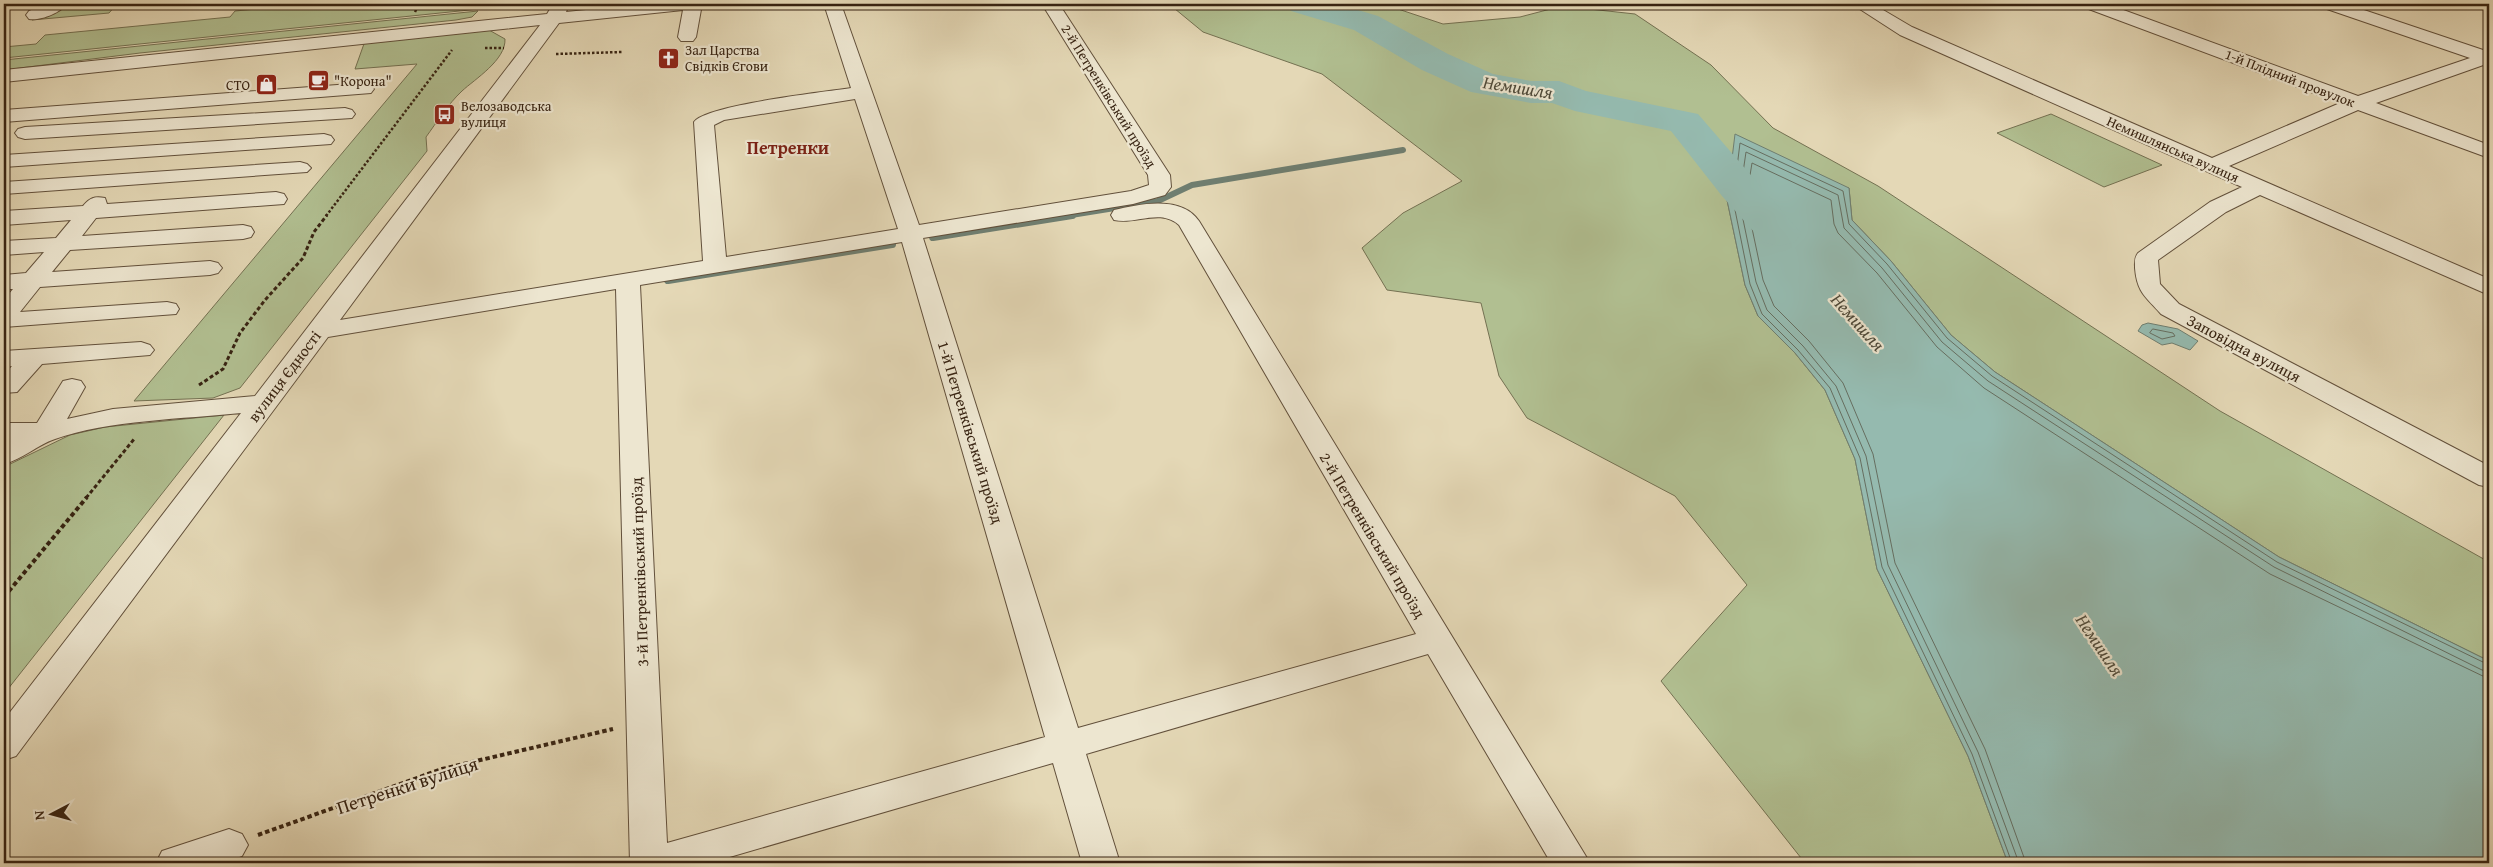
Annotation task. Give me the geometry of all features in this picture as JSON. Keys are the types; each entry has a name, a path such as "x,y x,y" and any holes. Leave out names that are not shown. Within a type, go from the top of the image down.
{"street":[{"path":"35,15 58,4"},
{"name":"1-й Петренківський проїзд","path":"832,4 913,242 1101,863"},
{"name":"2-й Петренківський проїзд","path":"1051,4 1159,175 1161,201 1188,221 1436,640 1571,863"},
{"name":"Немишлянська вулиця","path":"1861,4 1906,31 2489,288"},
{"name":"1-й Плідний провулок","path":"2092,4 2489,152"},
{"path":"2330,4 2489,57"},
{"path":"4,76 557,11 693,6 687,37"},
{"name":"вулиця Єдності","path":"4,746 264,403 557,11"},
{"path":"2211,166 2357,104 2489,57"},
{"path":"11,100 38,72"},
{"path":"288,94 300,75"},
{"path":"4,116 169,102 364,89"},
{"path":"715,266 704,122 719,115 863,92"},
{"path":"4,315 117,181 169,102"},
{"path":"4,134 345,114"},
{"path":"4,161 324,140"},
{"path":"4,188 300,168"},
{"name":"Заповідна вулиця","path":"2259,187 2218,207 2146,258 2148,285 2170,309 2489,478"},
{"path":"4,218 276,199"},
{"path":"318,331 715,266 913,242 1161,201"},
{"path":"4,248 243,232"},
{"path":"4,282 210,268"},
{"name":"3-й Петренківський проїзд","path":"628,280 651,863"},
{"path":"4,320 167,309"},
{"path":"4,359 141,350"},
{"path":"8,386 35,357"},
{"path":"4,455 46,432 72,387"},
{"path":"4,432 46,432 113,417 264,403"},
{"path":"651,863 1436,640"},
{"path":"175,863 229,845"}],"path":[{"path":"693,6 752,4"},
{"path":"4,598 156,412 224,369 240,333 265,300 303,258 314,232 453,49"},
{"path":"548,54 622,52"},
{"name":"Петренки вулиця","path":"229,845 442,769 644,721"}],"green space":[{"path":"83,4 117,4 109,13 32,20 39,15"},
{"path":"310,4 347,4 347,6 481,4 479,9 4,58 4,47 36,44 45,35 230,17 235,11"},
{"path":"1169,4 1383,4 1443,24 1520,17 1562,6 1635,14 1711,65 1773,128 1878,186 2220,411 2489,562 2489,661 2279,557 1995,372 1951,335 1891,261 1852,220 1849,188 1727,200 1745,285 1758,316 1795,353 1825,390 1855,459 1877,569 1968,756 2008,863 1805,863 1661,681 1747,585 1675,496 1527,418 1499,376 1481,303 1387,290 1362,248 1403,213 1462,181 1322,74 1203,32"},
{"path":"478,11 472,17 456,20 140,53 4,70 4,60"},
{"path":"489,30 505,39 501,54 489,68 462,91 447,107 426,137 427,151 240,388 213,398 134,401 417,64 355,69 365,41"},
{"path":"2051,114 2162,165 2104,187 1997,133"},
{"path":"224,415 4,694 4,467 70,435 105,427"}],"water":[{"path":"1735,134 1849,188 1852,220 1891,261 1951,335 1995,372 2279,557 2489,661 2489,863 2008,863 1968,756 1877,569 1855,459 1825,390 1795,353 1758,316 1745,285 1727,200"},
{"path":"2148,323 2178,329 2198,341 2190,350 2172,343 2162,345 2138,331 2142,325"}],"waterway":[{"name":"Немишля","path":"1303,4 1366,23 1435,62 1484,84 1531,92 1559,92 1575,100 1684,122 1737,187 1779,233"},
{"path":"1065,216 1158,201 1192,185 1403,150"},
{"path":"933,237 1072,215"},
{"path":"668,280 892,244"}],"place":[{"name":"Зал Царства Свідків Єгови","path":"669,58"},
{"name":"\"Корона\"","path":"318,81"},
{"name":"СТО","path":"266,85"},
{"name":"Велозаводська вулиця","path":"445,114"}],"district":[{"name":"Петренки","path":"788,147"}]}
